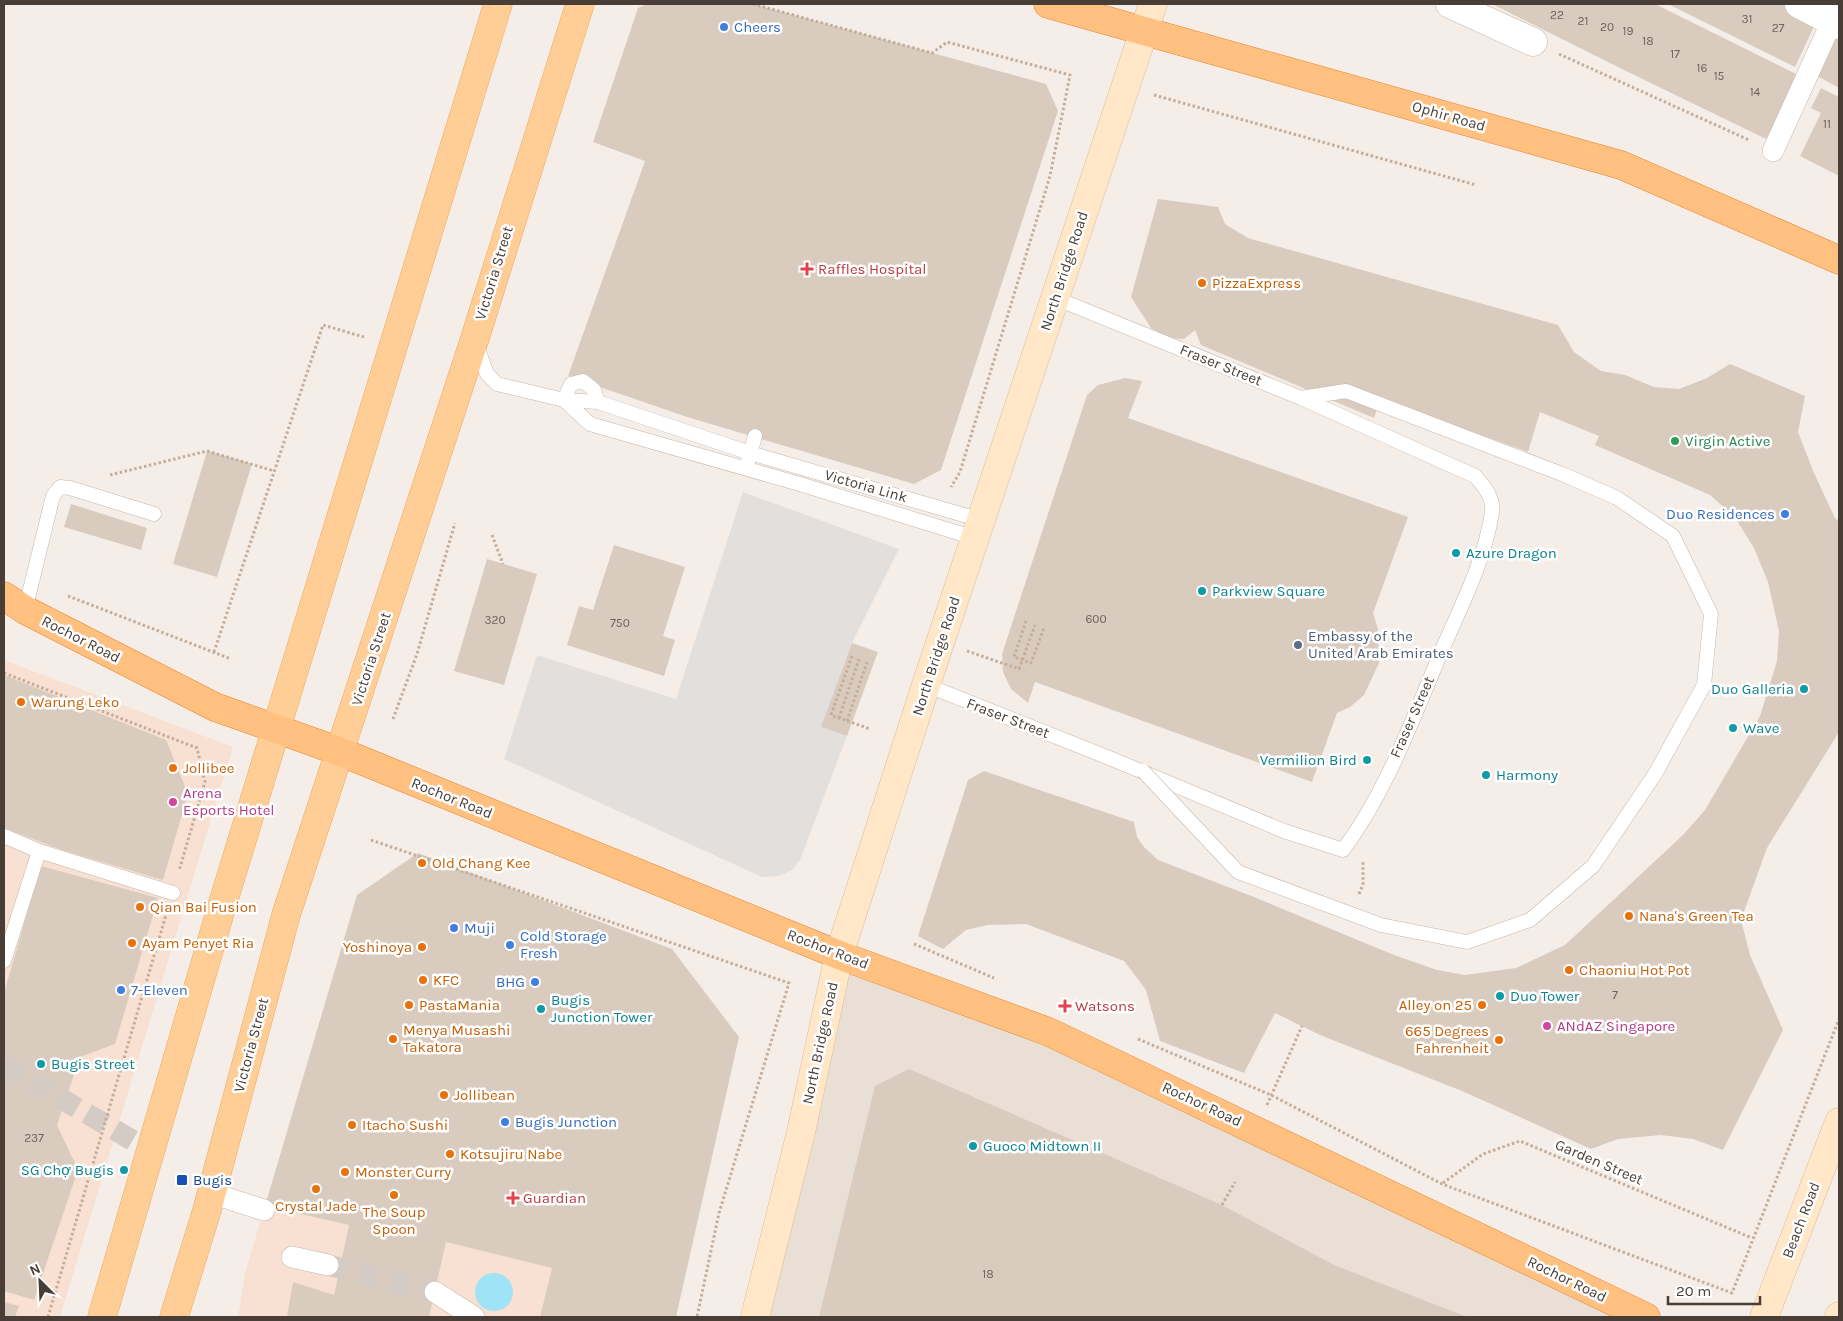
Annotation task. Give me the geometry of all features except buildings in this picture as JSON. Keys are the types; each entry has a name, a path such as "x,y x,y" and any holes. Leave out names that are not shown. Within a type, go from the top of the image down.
{"highway":[{"name":"Ophir Road","path":"1048,4 1621,165 1839,260"},
{"name":"Rochor Road","path":"14,603 215,707 340,752 839,955 1049,1032 1646,1317"}],"main road":[{"path":"102,1317 276,730 498,4"},
{"name":"Victoria Street","path":"174,1317 211,1193 286,915 475,338 580,4"},
{"name":"North Bridge Road","path":"755,1317 801,1132 839,955 926,685 1153,4"},
{"name":"Beach Road","path":"1764,1317 1839,1122"}],"street":[{"path":"1450,4 1534,42"},
{"path":"1773,151 1837,17 1798,4"},
{"path":"211,1193 264,1210"},
{"path":"292,1257 328,1265"},
{"path":"435,1292 474,1317"}],"lane":[{"name":"Fraser Street","path":"926,685 1284,831 1343,850 1358,829 1397,754 1478,564 1493,510 1487,489 1475,476 1301,398 1055,298"},
{"name":"Victoria Link","path":"475,338 487,374 497,384 564,400 598,402 750,453 874,488 978,529"},
{"path":"564,400 571,384 583,381 594,390 598,402"},
{"path":"1143,772 1238,872 1381,925 1467,942 1530,920 1593,866 1655,774 1704,685 1711,614 1673,536 1617,498 1562,474 1346,391 1301,398"},
{"name":"Victoria Link","path":"564,400 590,424 868,505 978,529"},
{"path":"745,469 755,436"},
{"path":"14,603 32,582 53,496 60,487 70,488 154,514"},
{"path":"868,505 874,488"},
{"path":"4,836 39,851 173,893"},
{"path":"4,961 39,851"}],"path":[{"path":"753,4 932,53 947,42 1070,75 1050,176 960,472 946,495"},
{"path":"1534,42 1773,151"},
{"path":"1149,94 1476,185"},
{"path":"214,652 323,325 364,338 367,329"},
{"path":"106,476 208,451 274,471"},
{"path":"394,719 417,654 455,523"},
{"path":"492,536 503,564"},
{"path":"32,582 231,659"},
{"path":"1026,621 1014,657 1032,663 1044,628"},
{"path":"963,650 1019,669 1035,625"},
{"path":"852,656 831,715 870,728"},
{"path":"839,718 859,659"},
{"path":"847,721 867,662"},
{"path":"4,673 197,748 205,782 48,1317"},
{"path":"371,840 789,983 719,1213 697,1317"},
{"path":"1356,902 1363,885 1363,856"},
{"path":"1271,1095 1442,1184 1732,1293 1839,1019"},
{"path":"1257,1130 1302,1026"},
{"name":"Garden Street","path":"1442,1184 1483,1154 1520,1141 1752,1238"},
{"path":"1222,1205 1235,1182"}],"shaded area":[{"path":"743,492 899,549 852,643 822,727 847,736 800,860 792,870 779,876 762,877 504,759 537,655 676,699"},
{"path":"4,660 233,747 60,1317 4,1317"},
{"path":"839,955 903,978 1647,1317 755,1317"},
{"path":"265,1206 349,1225 334,1295 429,1316 446,1242 552,1268 540,1317 238,1317 245,1273"}],"water":[{"path":"494,1273 507,1279 513,1292 507,1305 494,1311 481,1305 475,1292 481,1279"}],"tunnel":[{"path":"4,1065 149,1150"},
{"path":"328,1265 435,1292"}],"place":[{"name":"Cheers","path":"724,27"},
{"name":"Raffles Hospital","path":"807,269"},
{"name":"PizzaExpress","path":"1202,283"},
{"name":"Virgin Active","path":"1675,441"},
{"name":"Duo Residences","path":"1785,514"},
{"name":"Azure Dragon","path":"1456,553"},
{"name":"Parkview Square","path":"1202,591"},
{"name":"Embassy of the United Arab Emirates","path":"1298,645"},
{"name":"Duo Galleria","path":"1804,689"},
{"name":"Warung Leko","path":"21,702"},
{"name":"Wave","path":"1733,728"},
{"name":"Vermilion Bird","path":"1367,760"},
{"name":"Jollibee","path":"173,768"},
{"name":"Harmony","path":"1486,775"},
{"name":"Arena Esports Hotel","path":"173,802"},
{"name":"Old Chang Kee","path":"422,863"},
{"name":"Qian Bai Fusion","path":"140,907"},
{"name":"Nana's Green Tea","path":"1629,916"},
{"name":"Muji","path":"454,928"},
{"name":"Ayam Penyet Ria","path":"132,943"},
{"name":"Cold Storage Fresh","path":"510,945"},
{"name":"Yoshinoya","path":"422,947"},
{"name":"Chaoniu Hot Pot","path":"1569,970"},
{"name":"KFC","path":"423,980"},
{"name":"BHG","path":"535,982"},
{"name":"7-Eleven","path":"121,990"},
{"name":"Duo Tower","path":"1500,996"},
{"name":"PastaMania","path":"409,1005"},
{"name":"Alley on 25","path":"1482,1005"},
{"name":"Watsons","path":"1065,1006"},
{"name":"Bugis Junction Tower","path":"541,1009"},
{"name":"ANdAZ Singapore","path":"1547,1026"},
{"name":"Menya Musashi Takatora","path":"393,1039"},
{"name":"665 Degrees Fahrenheit","path":"1499,1040"},
{"name":"Bugis Street","path":"41,1064"},
{"name":"Jollibean","path":"444,1095"},
{"name":"Bugis Junction","path":"505,1122"},
{"name":"Itacho Sushi","path":"352,1125"},
{"name":"Guoco Midtown II","path":"973,1146"},
{"name":"Kotsujiru Nabe","path":"450,1154"},
{"name":"SG Chợ Bugis","path":"124,1170"},
{"name":"Monster Curry","path":"345,1172"},
{"name":"Bugis","path":"182,1180"},
{"name":"Crystal Jade","path":"316,1189"},
{"name":"The Soup Spoon","path":"394,1195"},
{"name":"Guardian","path":"513,1198"}]}
